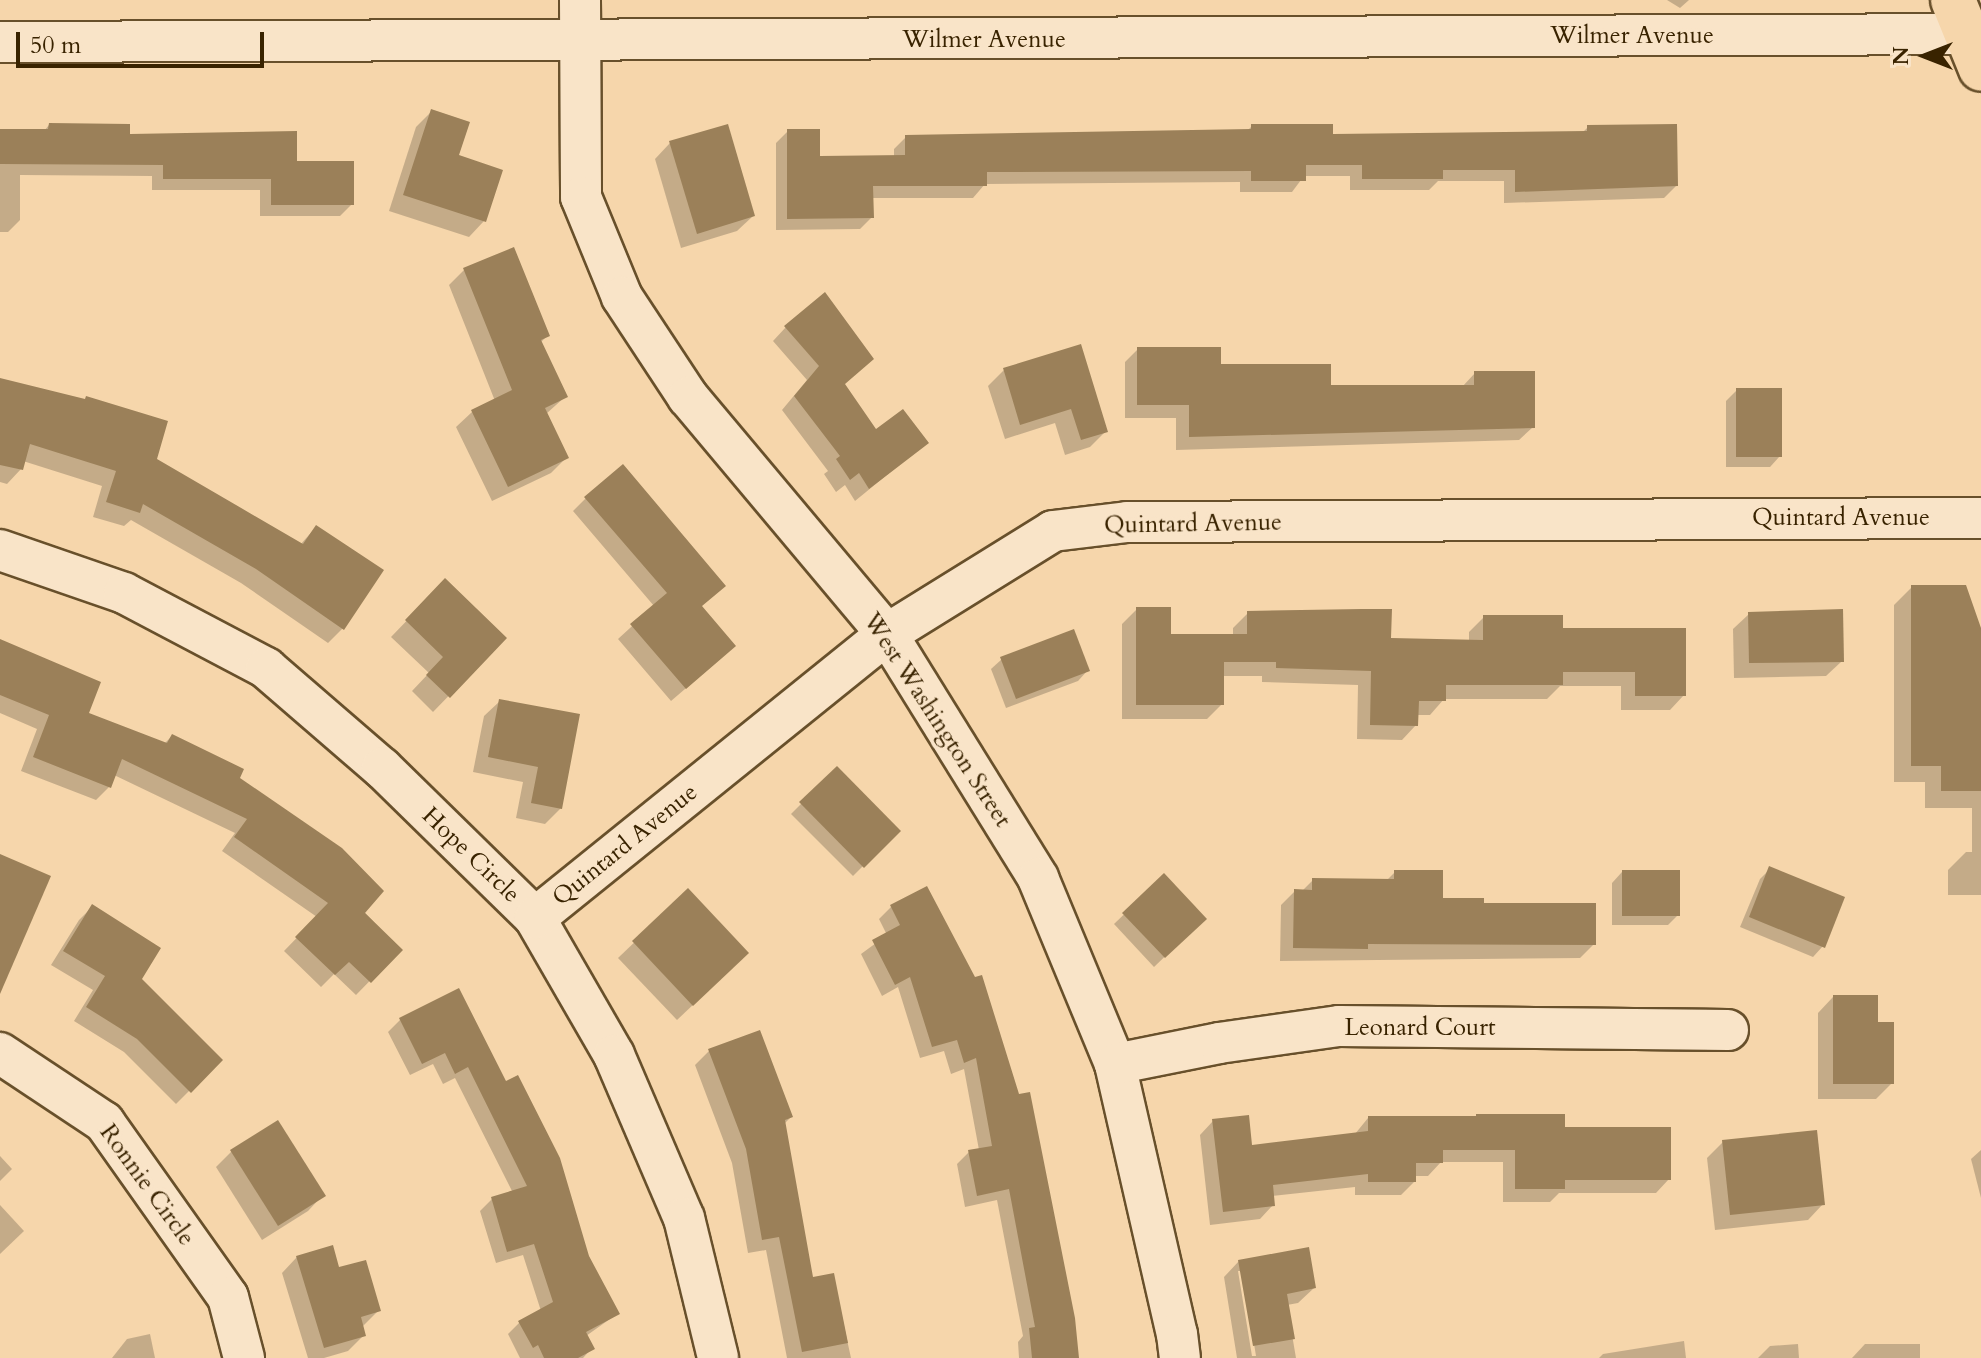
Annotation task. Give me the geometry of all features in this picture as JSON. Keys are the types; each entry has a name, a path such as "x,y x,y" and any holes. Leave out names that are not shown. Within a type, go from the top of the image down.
{"street":[{"name":"West Washington Street","path":"580,0 581,197 622,297 688,397 887,634 1038,878 1115,1064 1180,1358"},
{"name":"Wilmer Avenue","path":"0,42 1967,34"},
{"name":"Quintard Avenue","path":"535,918 887,634 1053,531 1112,524 1981,518"},
{"name":"Hope Circle","path":"0,550 124,593 266,668 382,768 535,918 614,1055 684,1218 718,1358"},
{"name":"Leonard Court","path":"1115,1064 1219,1043 1339,1026 1728,1030"},
{"name":"Ronnie Circle","path":"0,1053 104,1122 228,1297 244,1358"}],"building":[{"path":"431,109 470,122 459,155 503,170 486,222 403,195"},
{"path":"49,123 130,124 130,134 297,131 297,161 354,161 354,205 271,205 271,179 163,179 163,165 0,164 0,129 48,129"},
{"path":"728,124 755,216 697,234 669,141"},
{"path":"1251,124 1333,124 1333,134 1587,131 1587,125 1677,124 1678,186 1515,192 1515,170 1443,170 1443,179 1362,179 1362,165 1306,165 1306,181 1251,181 1251,171 987,172 987,186 873,186 874,218 787,219 787,129 820,129 820,156 905,155 905,135 1251,129"},
{"path":"514,247 550,336 541,340 568,397 545,408 569,458 508,487 471,410 512,390 463,268"},
{"path":"825,292 874,359 845,384 876,429 903,409 929,443 869,489 859,473 850,480 836,459 840,456 794,396 819,366 784,326"},
{"path":"1081,344 1108,432 1081,440 1071,409 1020,425 1003,368"},
{"path":"1137,347 1221,347 1221,364 1331,364 1331,385 1474,385 1474,371 1535,371 1535,428 1189,437 1189,405 1137,405"},
{"path":"0,378 85,399 86,396 168,421 157,459 303,544 316,525 384,570 344,630 256,569 143,504 140,513 106,502 116,471 30,444 23,470 0,465"},
{"path":"1736,388 1782,388 1782,457 1736,457"},
{"path":"623,464 726,586 702,606 736,646 686,689 630,624 667,593 584,497"},
{"path":"445,578 507,638 450,698 426,675 443,657 405,620"},
{"path":"1911,585 1966,585 1981,628 1981,791 1941,791 1941,766 1911,766"},
{"path":"1136,607 1171,607 1171,634 1247,634 1247,611 1362,609 1392,609 1391,638 1483,640 1483,615 1563,615 1563,628 1686,628 1686,696 1635,696 1635,672 1563,672 1563,685 1446,685 1446,701 1419,701 1418,726 1370,725 1371,671 1276,668 1276,662 1224,662 1224,705 1136,705"},
{"path":"1843,609 1844,662 1749,663 1748,612"},
{"path":"1074,629 1090,671 1016,699 1000,657"},
{"path":"0,639 101,682 89,713 167,743 172,734 244,769 240,778 342,848 384,891 365,913 403,950 371,983 349,962 335,975 295,937 328,903 234,837 247,819 122,759 111,788 33,757 49,715 0,695"},
{"path":"499,699 580,714 562,809 531,803 538,767 488,757"},
{"path":"837,766 901,831 864,868 799,802"},
{"path":"0,854 51,876 0,994"},
{"path":"1769,866 1845,897 1825,948 1749,917"},
{"path":"1394,870 1443,870 1443,898 1484,898 1484,903 1596,903 1596,945 1368,944 1368,949 1293,948 1294,889 1312,890 1312,878 1394,879"},
{"path":"1622,870 1680,870 1680,916 1622,916"},
{"path":"1164,873 1207,919 1165,958 1122,913"},
{"path":"927,886 975,977 982,975 1019,1094 1030,1092 1075,1318 1079,1358 1032,1358 1029,1328 1035,1327 1009,1189 977,1196 968,1150 992,1146 976,1058 964,1063 957,1040 932,1047 910,977 895,985 872,940 900,925 890,905"},
{"path":"688,888 749,953 693,1006 632,941"},
{"path":"92,904 161,948 142,979 223,1060 191,1093 137,1039 86,1007 105,976 63,951"},
{"path":"459,988 506,1081 518,1075 560,1158 589,1256 620,1314 586,1332 595,1349 578,1358 544,1358 538,1345 533,1348 518,1321 553,1302 534,1244 507,1252 491,1197 527,1186 468,1067 455,1074 445,1053 422,1064 399,1018"},
{"path":"1833,995 1878,995 1878,1022 1894,1022 1894,1084 1833,1084"},
{"path":"760,1030 793,1117 785,1120 813,1277 834,1273 848,1343 802,1352 779,1237 762,1240 746,1149 708,1049"},
{"path":"1565,1114 1565,1127 1671,1127 1671,1180 1565,1180 1565,1189 1515,1189 1515,1150 1443,1150 1443,1163 1416,1163 1416,1182 1368,1182 1368,1174 1273,1185 1275,1206 1223,1212 1212,1119 1249,1115 1252,1145 1368,1131 1368,1116"},
{"path":"278,1120 326,1196 278,1226 230,1150"},
{"path":"1817,1130 1825,1205 1730,1215 1722,1140"},
{"path":"333,1245 339,1267 366,1260 381,1311 361,1317 366,1336 324,1348 296,1256"},
{"path":"1309,1247 1316,1288 1287,1294 1295,1339 1253,1346 1238,1260"}]}
